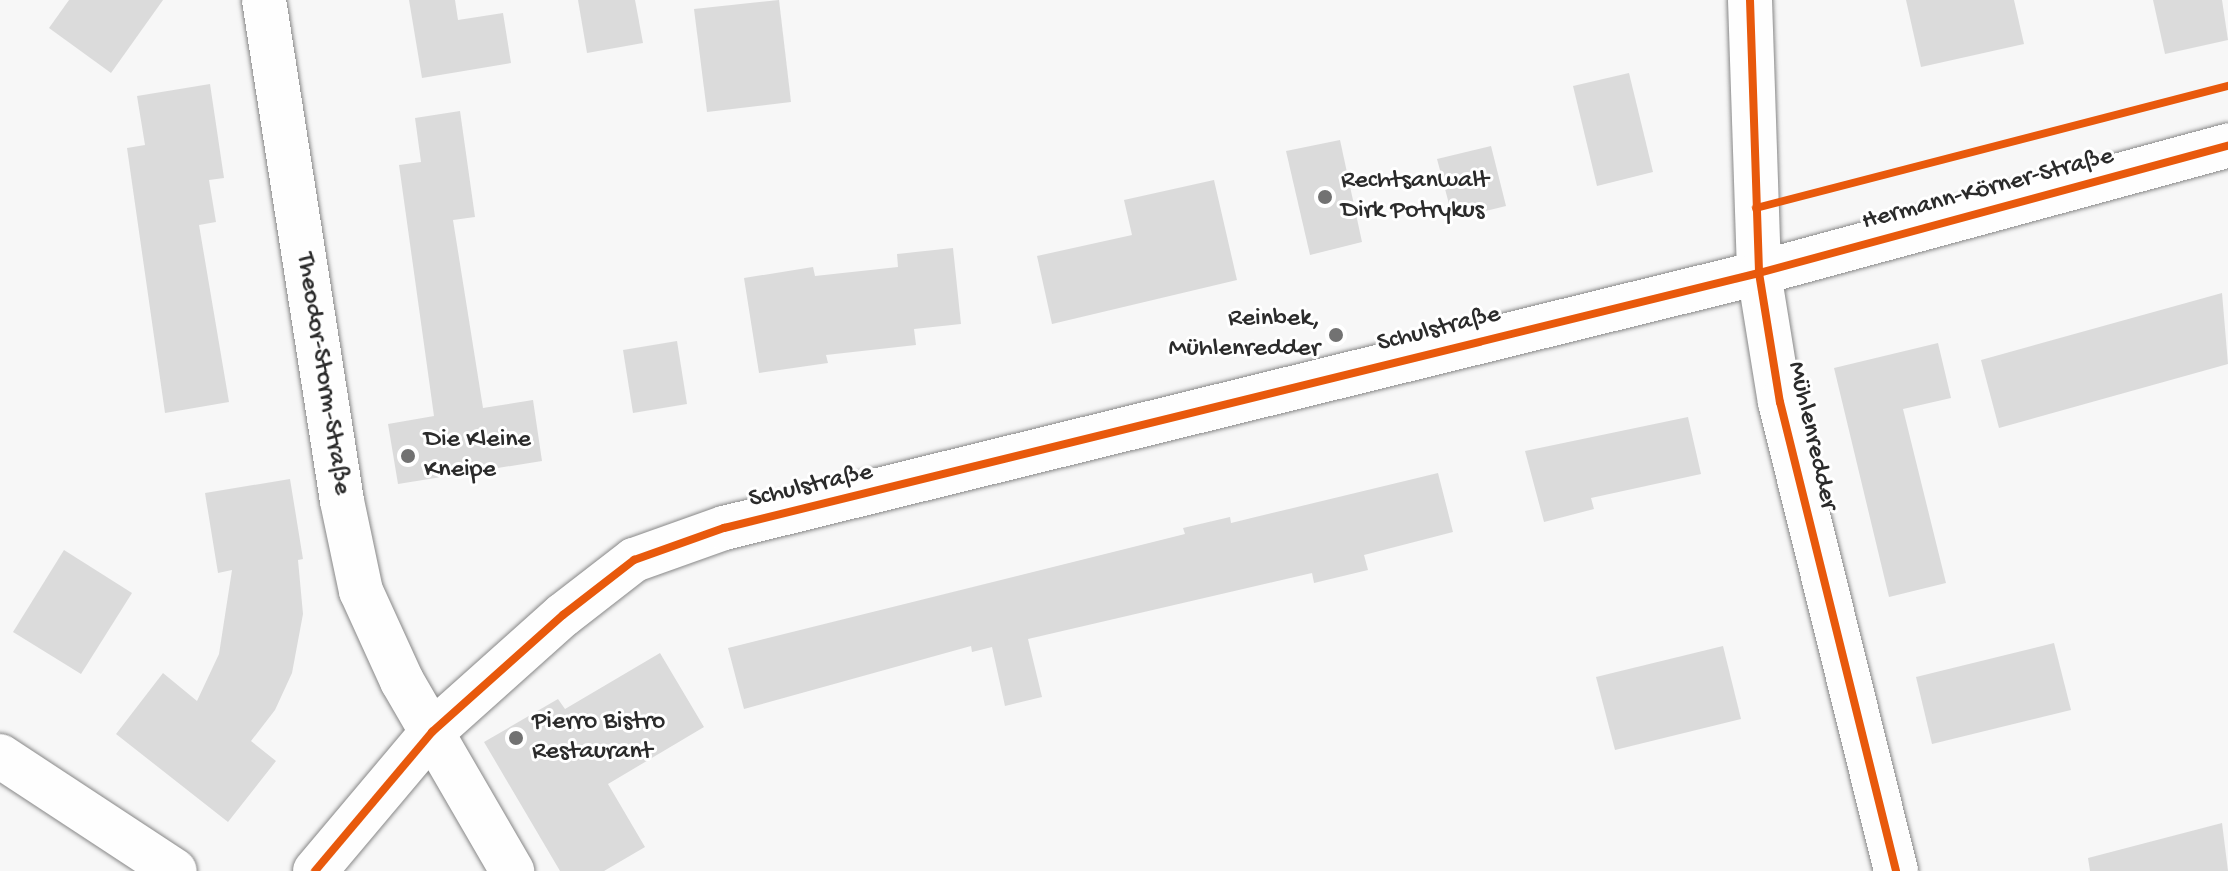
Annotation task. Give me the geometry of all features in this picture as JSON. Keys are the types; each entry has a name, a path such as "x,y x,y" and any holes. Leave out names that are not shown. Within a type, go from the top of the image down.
{"street":[{"name":"Theodor-Storm-Straße","path":"264,0 353,561 373,620 432,732 512,871"},
{"name":"Mühlenredder","path":"1750,0 1759,273 1780,402 1896,871"},
{"name":"Hermann-Körner-Straße","path":"1759,273 2228,146"},
{"name":"Schulstraße","path":"315,871 432,732 563,615 634,560 724,528 1130,432 1343,374 1759,273"},
{"path":"0,756 175,871"}],"building":[{"path":"69,0 163,0 111,73 49,28"},
{"path":"409,0 455,0 458,20 503,13 511,63 422,78"},
{"path":"578,0 635,0 643,43 587,53"},
{"path":"779,0 791,102 707,112 694,9"},
{"path":"1906,0 2014,0 2024,44 1921,67"},
{"path":"2153,0 2222,0 2228,40 2165,54"},
{"path":"1629,73 1653,172 1597,186 1573,86"},
{"path":"210,84 224,178 209,180 216,222 199,225 229,402 165,413 127,148 145,145 137,96"},
{"path":"460,111 475,217 453,220 483,408 533,400 542,461 398,484 388,424 434,416 399,165 421,162 415,118"},
{"name":"Rechtsanwalt Dirk Potrykus","path":"1340,140 1362,242 1310,255 1286,151"},
{"path":"1491,146 1506,206 1453,219 1437,159"},
{"path":"1214,180 1237,280 1052,324 1037,256 1132,235 1124,200"},
{"path":"953,248 961,324 914,329 916,345 826,355 828,363 759,373 744,278 813,267 815,276 898,267 897,254"},
{"path":"2222,293 2228,364 1999,428 1981,360"},
{"path":"677,341 687,404 633,413 623,350"},
{"path":"1938,343 1951,398 1903,409 1946,583 1889,597 1834,368"},
{"path":"1688,417 1701,474 1591,498 1594,509 1544,522 1525,451"},
{"path":"1438,473 1453,532 1364,555 1368,570 1314,583 1312,573 1028,639 1042,697 1005,706 992,647 972,652 971,646 744,709 728,648 1185,534 1183,528 1230,517 1231,523"},
{"path":"290,479 303,559 298,560 303,614 292,673 275,710 251,741 276,761 228,822 116,734 163,673 197,701 219,654 232,570 218,573 205,493"},
{"path":"64,550 132,593 81,674 13,632"},
{"path":"2054,643 2071,710 1932,744 1916,677"},
{"path":"1723,646 1741,719 1615,750 1596,677"},
{"path":"660,653 704,727 608,784 645,847 604,871 560,871 484,742 558,699 565,709"},
{"path":"2222,823 2228,871 2090,871 2088,858"}],"cycle path":[{"path":"1750,0 1759,273 1780,402 1896,871"},
{"path":"1756,208 2228,86"},
{"path":"315,871 432,732 563,615 634,560 724,528 1759,273 2228,146"}],"place":[{"name":"Rechtsanwalt Dirk Potrykus","path":"1325,197"},
{"name":"Reinbek, Mühlenredder","path":"1336,335"},
{"name":"Die Kleine Kneipe","path":"408,456"},
{"name":"Pierro Bistro Restaurant","path":"516,738"}]}
